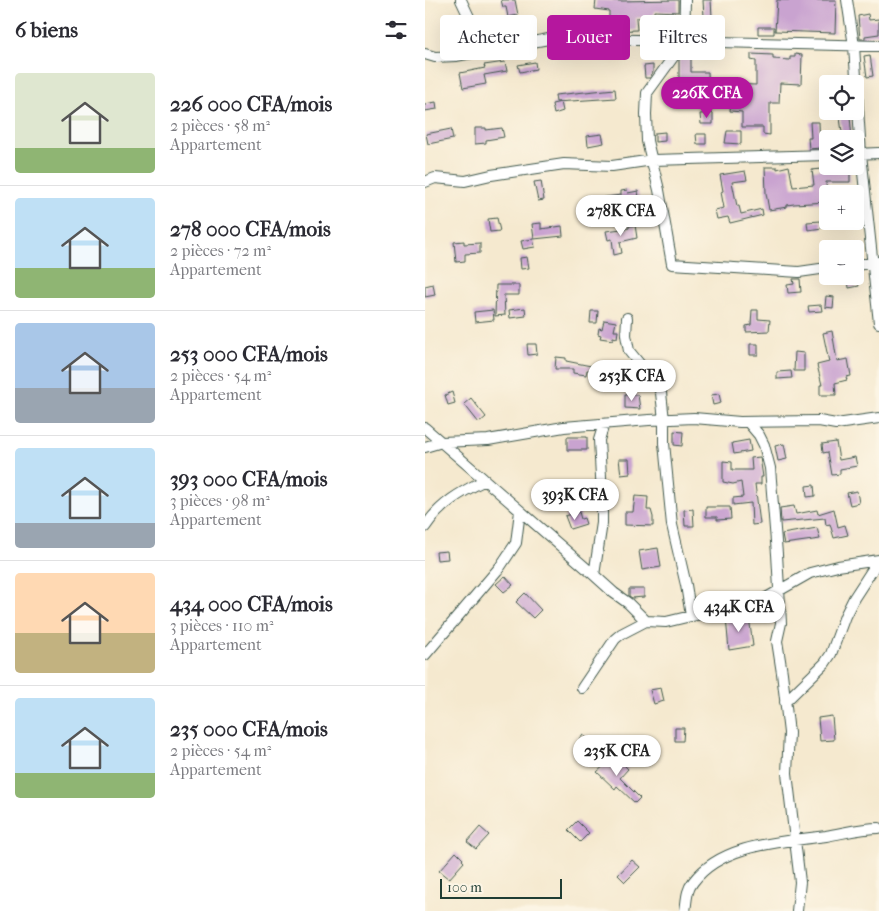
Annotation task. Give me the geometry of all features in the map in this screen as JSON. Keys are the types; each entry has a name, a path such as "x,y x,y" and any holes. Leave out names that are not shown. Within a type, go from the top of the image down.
{"street":[{"path":"461,0 468,15"},
{"path":"685,0 685,15"},
{"path":"847,0 854,46 857,130"},
{"path":"537,41 554,38 640,41"},
{"path":"725,43 879,46"},
{"path":"425,54 440,57"},
{"path":"671,60 647,93 646,114 647,141 653,160 672,264 799,272 819,269"},
{"path":"864,154 879,153"},
{"path":"428,179 465,181 491,175 564,164 612,166 653,160 819,155"},
{"path":"861,175 875,262 879,323"},
{"path":"627,318 626,335 629,351 642,367 654,377 661,393 672,525 691,616"},
{"path":"425,447 442,442 488,440 564,427 694,418 748,422 819,421 835,424 879,418"},
{"path":"748,422 759,435 764,445 770,468 781,623 777,641 783,673 789,733 787,772 800,882 797,911"},
{"path":"595,575 602,523 599,440 604,424"},
{"path":"425,428 646,621"},
{"path":"425,527 432,516 460,492 485,480"},
{"path":"425,654 500,567 516,543 520,511"},
{"path":"582,688 615,639 646,621 667,622 759,602 810,573 878,560"},
{"path":"785,702 825,663 831,654 847,610 878,560"},
{"path":"685,911 687,893 699,875 715,863 739,852 795,839 879,828"}],"building":[{"path":"501,0 515,0 518,15 508,15 506,7 503,7"},
{"path":"596,0 678,0 678,12 654,11 654,15 640,15 640,18 636,18 637,30 630,30 630,15 609,15 609,11 595,9"},
{"path":"703,0 711,0 712,15 704,15"},
{"path":"777,0 836,0 835,33 775,31"},
{"path":"868,14 869,20 879,19 879,34 865,36 865,39 860,39 858,16"},
{"path":"758,27 774,27 774,34 758,34"},
{"path":"751,54 773,55 773,59 790,60 790,57 795,57 795,54 802,55 801,84 780,83 779,103 770,103 770,135 763,134 763,127 742,127 742,112 730,111 731,100 728,100 728,84 756,85 756,61 751,60"},
{"path":"870,55 873,76 867,77 864,56"},
{"path":"679,60 691,60 691,72 708,72 709,99 679,99"},
{"path":"505,62 507,71 484,75 486,84 463,88 460,73 485,68 484,65"},
{"path":"535,62 536,69 520,72 518,65"},
{"path":"653,65 653,72 650,78 645,78 644,66"},
{"path":"615,89 616,98 556,102 555,95"},
{"path":"436,102 437,109 425,111 425,104"},
{"path":"561,102 563,111 554,114 552,104"},
{"path":"713,113 713,124 701,124 700,114"},
{"path":"840,120 850,120 851,130 842,130"},
{"path":"810,122 819,122 819,148 809,149 808,138 811,138"},
{"path":"475,128 486,128 486,130 502,128 504,137 486,140 486,143 475,144"},
{"path":"451,129 453,139 428,144 426,134"},
{"path":"727,131 741,131 741,144 725,143"},
{"path":"665,132 665,141 655,142 655,133"},
{"path":"602,134 604,143 588,146 587,136"},
{"path":"696,134 706,134 706,144 697,144"},
{"path":"789,166 793,187 814,185 812,170 819,169 819,175 850,175 850,182 826,182 826,185 819,185 819,202 787,205 787,207 769,210 765,167 777,167 777,169"},
{"path":"745,171 747,180 732,182 737,206 739,206 741,214 762,209 763,215 730,223 728,217 717,219 715,210 724,208 720,175"},
{"path":"541,181 544,200 538,201 534,182"},
{"path":"627,190 628,193 638,191 640,205 623,209 623,204 600,207 599,198 621,195 621,191"},
{"path":"497,218 500,231 490,232 488,219"},
{"path":"819,221 819,228 808,230 807,222"},
{"path":"541,223 541,229 562,226 563,236 534,239 532,224"},
{"path":"635,225 637,238 620,242 622,253 614,255 612,239 608,240 606,231 629,228 629,226"},
{"path":"533,239 535,247 523,249 521,241"},
{"path":"464,241 464,244 480,243 480,253 465,254 465,261 456,262 454,242"},
{"path":"527,257 529,268 521,269 520,258"},
{"path":"793,279 800,279 801,292 788,293 787,285 794,284"},
{"path":"433,284 435,295 425,297 425,286"},
{"path":"496,285 519,285 519,295 504,295 505,315 495,316"},
{"path":"849,285 859,285 859,286 849,288"},
{"path":"826,296 834,297 833,308 825,307"},
{"path":"821,305 822,311 809,312 808,306"},
{"path":"525,308 526,316 510,318 509,310"},
{"path":"493,310 494,320 475,322 474,312"},
{"path":"752,310 758,310 758,319 770,320 769,331 746,332 746,326 751,325"},
{"path":"591,311 598,311 597,323 590,323"},
{"path":"604,320 616,322 614,331 618,331 617,338 613,337 613,340 600,338 601,335 598,334 599,328 602,329"},
{"path":"832,331 837,361 848,359 851,376 846,377 847,380 835,383 836,395 820,395 820,385 822,385 817,365 829,362 823,333"},
{"path":"527,344 536,344 537,354 528,355"},
{"path":"750,344 758,344 758,355 750,355"},
{"path":"795,352 804,353 804,371 794,371"},
{"path":"556,357 566,358 566,361 591,366 590,370 587,370 586,375 573,373 573,369 555,369"},
{"path":"791,371 792,378 777,379 777,372"},
{"path":"452,392 455,403 448,405 445,395"},
{"path":"719,394 721,403 713,405 711,395"},
{"path":"625,395 638,395 640,409 625,408"},
{"path":"471,398 486,417 479,423 464,404"},
{"path":"674,431 683,432 682,446 674,445"},
{"path":"567,437 587,437 587,450 567,450"},
{"path":"749,440 751,451 734,454 732,443"},
{"path":"836,442 839,460 855,457 857,466 840,469 840,474 832,475 828,452 823,453 822,444"},
{"path":"784,444 787,459 778,461 775,446"},
{"path":"760,457 763,477 761,477 761,484 755,484 760,524 752,525 751,503 733,505 733,498 743,497 741,482 733,484 723,482 723,461 732,462 732,470 752,470 751,458"},
{"path":"619,459 629,459 630,474 621,475"},
{"path":"560,485 576,485 576,494 561,494"},
{"path":"814,485 815,496 807,497 806,486"},
{"path":"857,491 859,503 850,505 847,493"},
{"path":"635,496 648,497 647,510 651,510 653,526 625,525 625,512 633,512"},
{"path":"560,498 561,508 551,509 550,499"},
{"path":"794,506 796,514 817,510 818,514 834,509 838,527 845,525 848,535 834,538 830,524 826,525 825,518 781,522 780,508"},
{"path":"706,507 730,507 731,519 717,520 717,517 706,517"},
{"path":"693,509 694,526 685,526 684,510"},
{"path":"579,512 581,519 584,518 586,524 570,529 565,516"},
{"path":"817,528 820,539 784,544 782,534"},
{"path":"658,548 661,567 642,570 639,551"},
{"path":"447,551 448,559 437,560 436,552"},
{"path":"505,576 513,585 504,592 496,584"},
{"path":"629,589 644,589 644,597 632,598 629,596"},
{"path":"525,593 541,610 533,618 516,602"},
{"path":"709,594 711,603 698,606 696,597"},
{"path":"749,617 753,646 729,650 726,618"},
{"path":"661,688 664,701 654,704 650,690"},
{"path":"832,716 834,740 820,741 818,718"},
{"path":"675,728 684,728 683,741 675,741"},
{"path":"583,735 592,742 588,748 579,740"},
{"path":"615,756 628,769 620,778 640,798 635,803 617,786 615,789 597,772"},
{"path":"577,821 589,833 580,842 568,830"},
{"path":"480,827 489,835 476,849 467,842"},
{"path":"456,852 464,862 449,879 439,871"},
{"path":"632,860 640,867 625,882 618,875"}]}
